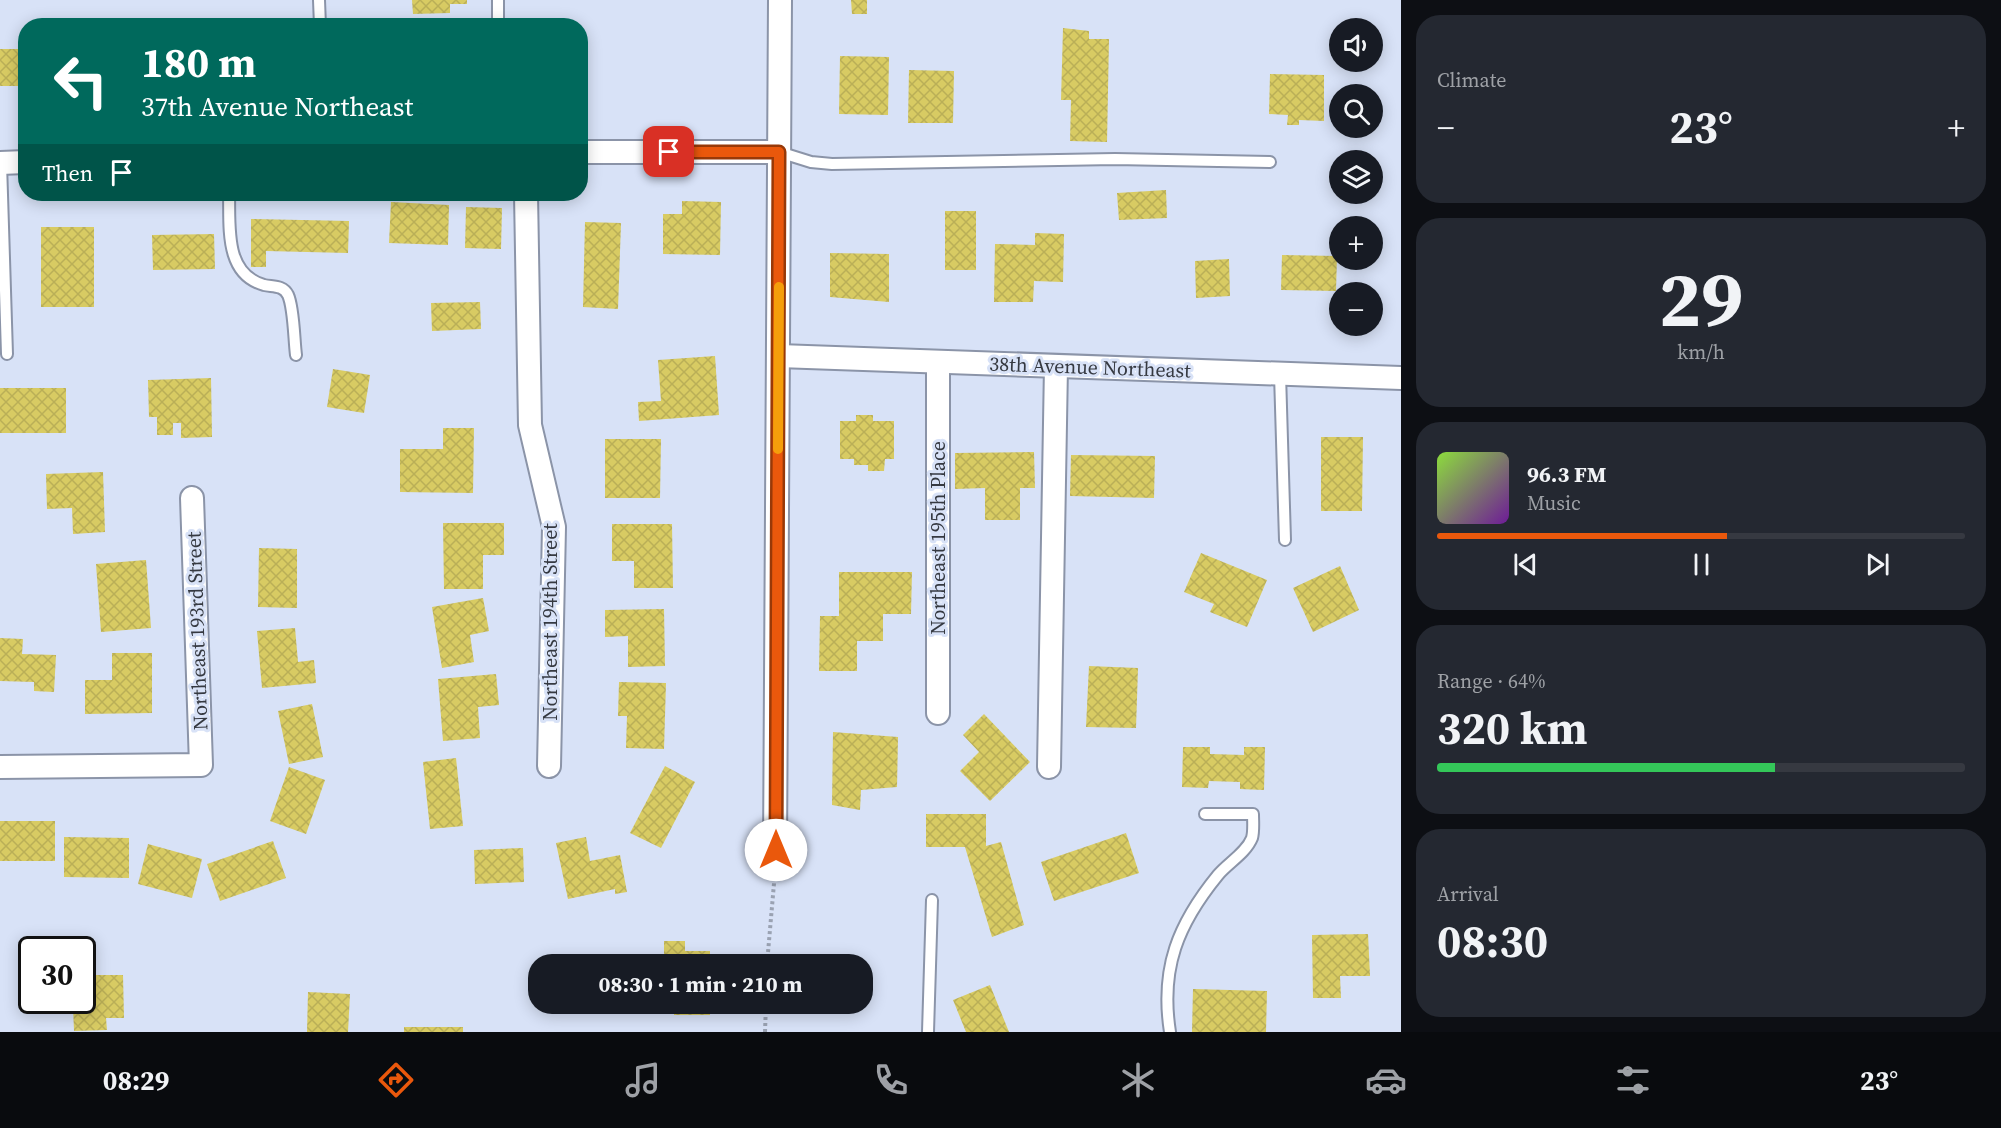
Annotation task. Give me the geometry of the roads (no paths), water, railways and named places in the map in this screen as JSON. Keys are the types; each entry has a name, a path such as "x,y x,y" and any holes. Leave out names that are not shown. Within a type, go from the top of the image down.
{"street":[{"path":"776,850 780,0"},
{"path":"588,152 779,152"},
{"path":"0,163 18,162"},
{"name":"Northeast 194th Street","path":"526,201 530,425 554,527 549,766"},
{"name":"38th Avenue Northeast","path":"779,356 1401,378"},
{"name":"Northeast 195th Place","path":"938,362 938,713"},
{"path":"1049,767 1056,366"},
{"name":"Northeast 193rd Street","path":"0,767 201,765 192,498"}],"lane":[{"path":"318,0 319,18"},
{"path":"498,0 498,18"},
{"path":"779,152 811,162 832,164 1115,159 1270,162"},
{"path":"0,163 6,354"},
{"path":"228,201 231,252 241,271 262,284 281,287 288,295 296,355"},
{"path":"1280,374 1285,540"},
{"path":"1170,1032 1167,979 1175,943 1195,907 1219,873 1237,857 1252,837 1253,814 1204,814"},
{"path":"928,1032 932,900"}]}
